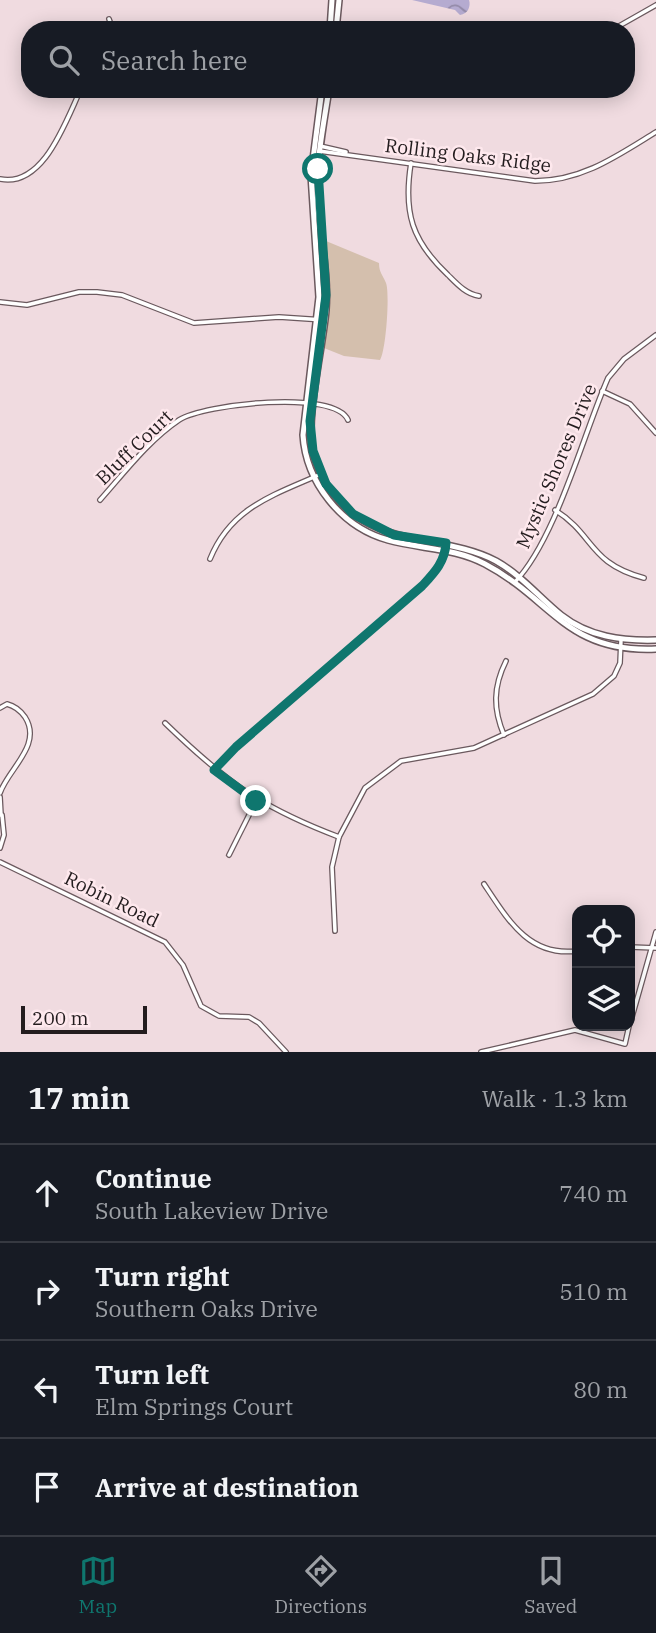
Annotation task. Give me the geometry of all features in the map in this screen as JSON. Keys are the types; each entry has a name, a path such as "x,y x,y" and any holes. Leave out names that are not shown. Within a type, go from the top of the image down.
{"street":[{"path":"332,0 333,21"},
{"path":"334,21 338,0"},
{"path":"628,21 656,5"},
{"path":"0,179 10,181 40,166 53,149 77,98"},
{"path":"322,98 317,148 318,236 326,268 310,434 321,474 337,500 375,527 402,537 481,554 568,620 621,640 656,640"},
{"path":"317,148 327,98"},
{"name":"Rolling Oaks Ridge","path":"317,148 411,163 558,181 587,173 656,132"},
{"path":"411,163 407,199 419,243 460,286 479,296"},
{"path":"0,302 27,305 79,292 97,292 122,295 194,323 279,317 321,320"},
{"path":"321,320 307,402 304,446 314,477 336,508 363,529 391,541 446,547"},
{"name":"Mystic Shores Drive","path":"517,580 534,555 555,510 602,391 624,359 656,335"},
{"path":"602,391 630,404 656,433"},
{"name":"Bluff Court","path":"100,500 162,435 194,413 228,406 307,402 339,408 348,419"},
{"path":"210,559 223,534 246,508 321,474"},
{"path":"555,510 579,530 601,559 627,573 644,578"},
{"path":"214,770 236,747 422,586 438,568 446,547"},
{"path":"517,580 549,614 570,629 600,643 622,648 656,649"},
{"path":"335,931 332,867 339,837 355,801 365,788 387,768 412,757 474,748 599,690 614,677 622,648 621,640"},
{"path":"504,735 496,712 496,687 506,661"},
{"path":"0,708 7,704 15,707 28,723 30,733 25,753 5,778 0,795 4,835 0,848"},
{"path":"165,723 214,770 256,801 339,837"},
{"path":"229,855 256,801"},
{"name":"Robin Road","path":"0,862 165,942 183,965 201,1006 219,1016 249,1017 259,1023 286,1052"},
{"path":"484,884 510,923 531,943 554,951 572,951"},
{"path":"635,1008 655,950 656,932"},
{"path":"635,948 655,950"},
{"path":"481,1052 572,1031"},
{"path":"579,1031 625,1044 628,1031"}],"shaded area":[{"path":"326,241 379,263 388,298 386,334 380,360 344,356 324,348 329,288"}],"water":[{"path":"412,0 469,0 470,5 467,11 460,15 455,10"}],"route":[{"path":"256,801 214,770 236,747 422,586 438,568 446,550 446,543 394,535 353,514 337,500 326,484 313,451 310,421 315,403 326,309 326,268 317,190 318,169"}]}
